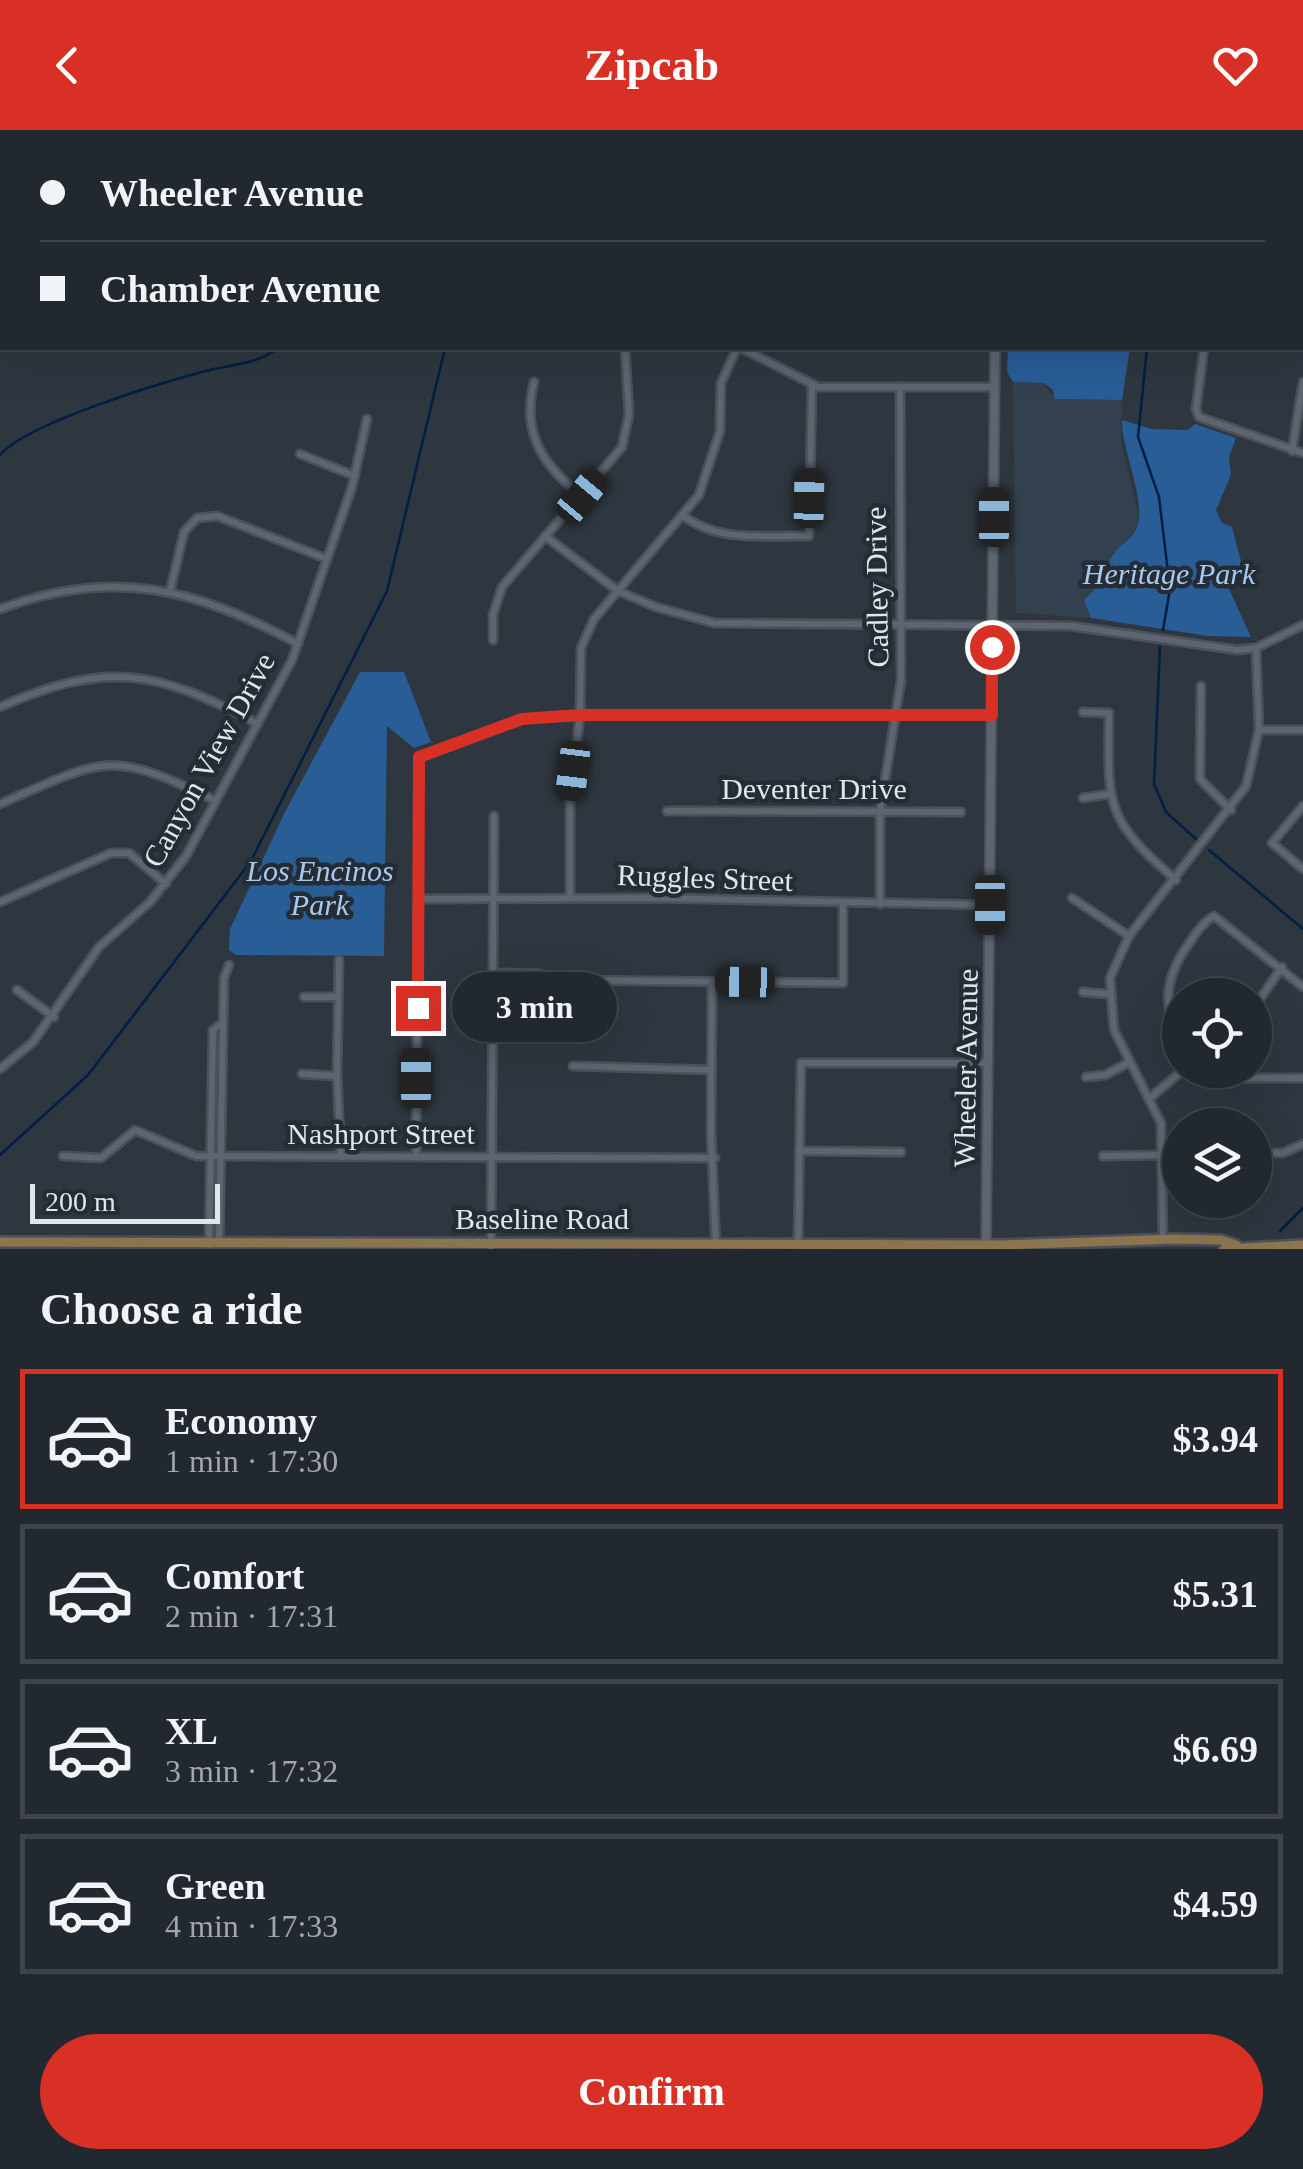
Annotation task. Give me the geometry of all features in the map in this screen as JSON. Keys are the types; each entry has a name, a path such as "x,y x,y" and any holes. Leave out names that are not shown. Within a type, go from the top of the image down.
{"main road":[{"name":"Wheeler Avenue","path":"986,1247 996,350"},
{"name":"Baseline Road","path":"0,1242 986,1247 1164,1239 1303,1245"},
{"name":"Baseline Road","path":"1084,1244 1100,1249"},
{"name":"Baseline Road","path":"1224,1249 1236,1245"}],"street":[{"path":"493,640 496,599 622,447 628,432 625,350"},
{"path":"570,898 570,800 580,715 581,648 594,619 699,495 715,454 721,382 738,350"},
{"path":"743,350 812,386 995,387"},
{"path":"1204,350 1198,417 1303,453"},
{"path":"534,382 530,399 534,445 551,469 582,496"},
{"path":"1292,451 1303,382"},
{"path":"684,516 704,531 719,535 808,536 812,386"},
{"name":"Cadley Drive","path":"880,904 880,812 898,715 900,387"},
{"name":"Canyon View Drive","path":"0,1069 33,1042 99,947 166,884 216,801 298,644 355,476 368,419"},
{"path":"300,454 355,476"},
{"path":"170,591 184,532 197,518 217,516 328,559"},
{"path":"546,536 618,591 656,607 714,623 1093,628 1216,648 1256,648 1303,625"},
{"path":"0,609 85,587 170,591 226,607 298,644"},
{"path":"1162,1134 1151,1098 1128,1063 1114,1030 1108,994 1114,964 1129,936 1232,810 1253,770 1258,730 1256,648"},
{"path":"0,707 55,683 99,676 150,678 200,693 259,724"},
{"path":"1202,686 1200,778 1232,810"},
{"path":"1083,712 1109,713 1110,794 1121,827 1131,841 1176,880"},
{"path":"416,1156 419,757 522,719 580,715 992,715"},
{"path":"1258,730 1303,730"},
{"path":"0,804 82,767 119,763 158,772 216,801"},
{"path":"1083,798 1110,794"},
{"path":"1303,806 1272,842 1303,868"},
{"name":"Deventer Drive","path":"666,810 961,812"},
{"path":"491,1246 494,816"},
{"path":"0,902 111,852 129,853 166,884"},
{"path":"1072,898 1129,936"},
{"name":"Ruggles Street","path":"420,899 990,905"},
{"path":"494,974 538,974 566,980 842,983 843,905"},
{"path":"1170,978 1204,921 1214,916 1303,987"},
{"path":"339,960 337,1076 342,1157"},
{"path":"214,1245 224,978 229,965"},
{"path":"1272,982 1282,968"},
{"path":"712,981 716,1247"},
{"path":"17,990 54,1016"},
{"path":"1083,992 1108,994"},
{"path":"304,997 338,997"},
{"path":"214,1245 210,1156 213,1030 224,1023"},
{"path":"798,1244 801,1063 989,1063"},
{"path":"1086,1077 1105,1075 1128,1063"},
{"path":"572,1066 711,1070"},
{"path":"302,1074 337,1076"},
{"path":"1272,1078 1303,1078"},
{"path":"1151,1098 1162,1088"},
{"name":"Nashport Street","path":"63,1156 101,1158 135,1130 196,1156 715,1158"},
{"path":"1272,1153 1284,1153 1303,1144"},
{"path":"799,1151 901,1152"},
{"path":"1103,1156 1162,1155"},
{"path":"1164,1218 1164,1239"}],"shaded area":[{"path":"1013,382 1044,383 1055,399 1122,400 1121,441 1139,517 1136,531 1114,552 1096,590 1084,600 1091,618 1016,613"}],"green space":[{"path":"1008,350 1130,350 1122,400 1054,399 1053,390 1044,383 1013,382 1007,372"},
{"name":"Heritage Park","path":"1122,420 1152,429 1188,430 1195,424 1236,438 1229,457 1231,475 1216,510 1222,523 1232,527 1243,569 1224,578 1251,637 1208,636 1091,618 1084,600 1138,523 1137,495"},
{"name":"Los Encinos Park","path":"360,672 404,672 431,742 414,748 387,726 384,956 236,955 229,950 230,929 285,812"}],"waterway":[{"path":"0,455 36,431 92,407 208,370 249,362 275,350"},
{"path":"0,1155 88,1075 251,861 387,591 445,350"},
{"path":"1147,350 1138,437 1159,497 1170,589 1163,630"},
{"path":"1160,647 1154,784 1166,812 1196,839"},
{"path":"1209,850 1303,929"},
{"path":"1280,1231 1303,1208"}],"route":[{"path":"418,1008 419,757 522,719 580,715 992,715 992,647"}]}
